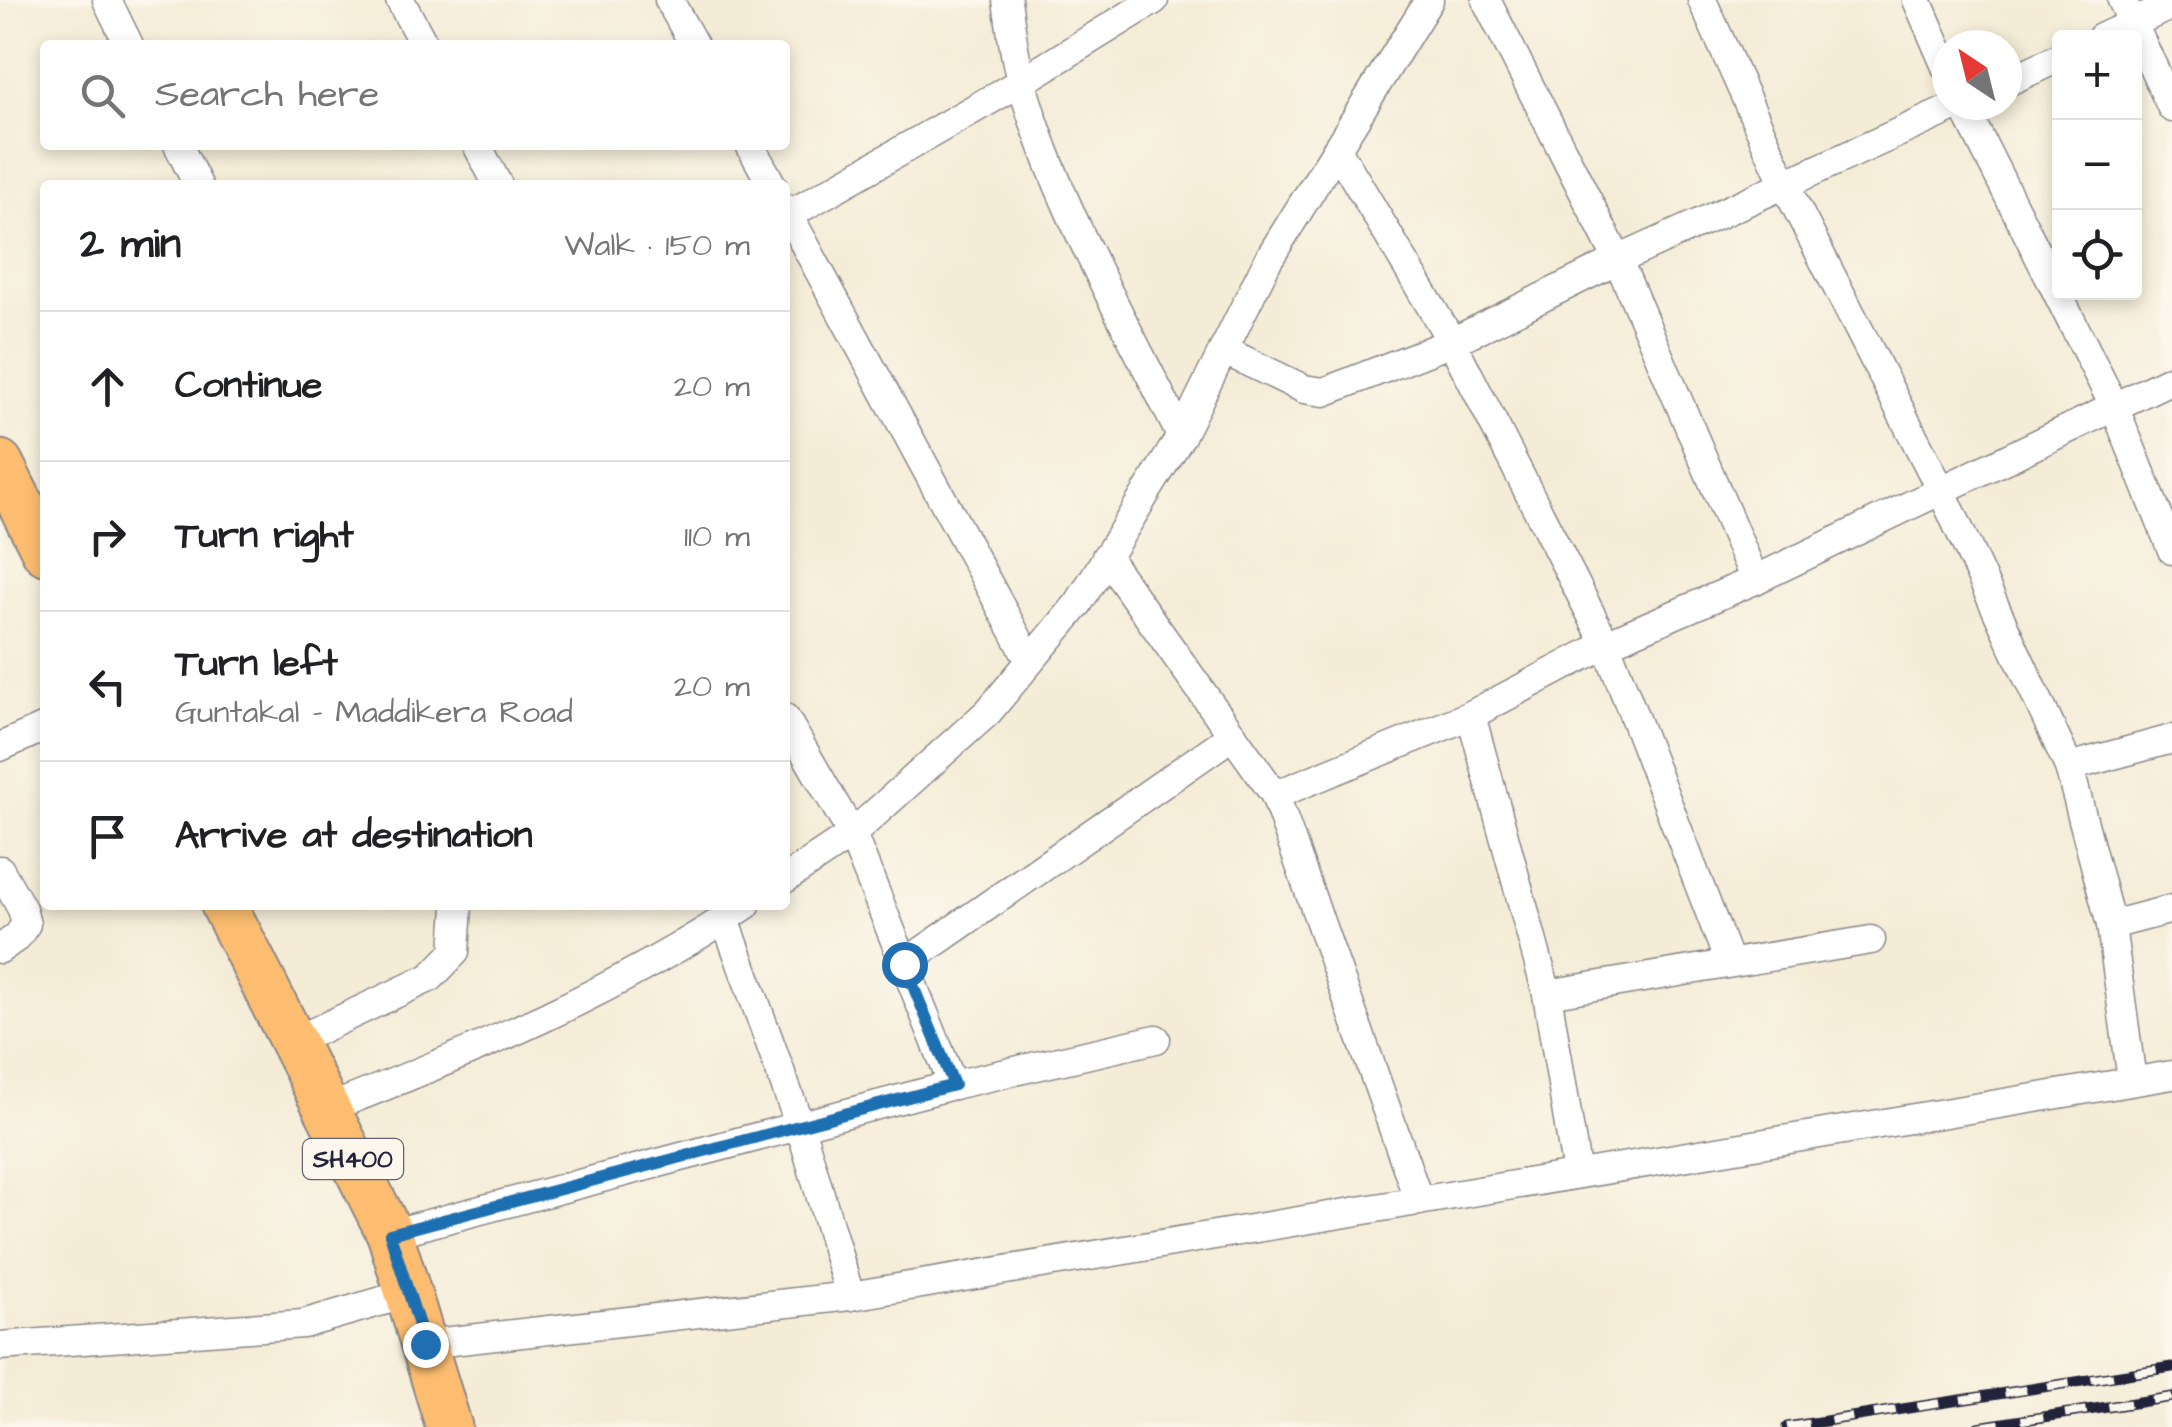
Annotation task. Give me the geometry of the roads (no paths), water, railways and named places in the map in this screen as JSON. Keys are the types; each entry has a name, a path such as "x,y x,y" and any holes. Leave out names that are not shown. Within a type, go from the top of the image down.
{"main road":[{"path":"4,479 40,543"},
{"name":"SH400","path":"227,910 390,1234 449,1427"}],"street":[{"path":"107,0 127,40"},
{"path":"400,0 421,40"},
{"path":"670,0 691,40"},
{"path":"1006,0 1021,82 1042,142 1181,436"},
{"path":"790,211 1021,82 1154,0"},
{"path":"790,876 852,834 988,712 1078,604 1181,436 1268,260 1429,0"},
{"path":"1486,0 1618,260 1755,580"},
{"path":"1702,0 1785,186 1942,492 2070,767 2110,925 2132,1082"},
{"path":"1917,0 1932,35"},
{"path":"2109,30 2127,11 2172,5"},
{"path":"2127,11 2172,108"},
{"path":"2022,75 2052,61"},
{"path":"1224,350 1304,389 1324,392 1452,342 1618,260 1932,118"},
{"path":"1969,120 2114,406 2172,550"},
{"path":"180,150 196,180"},
{"path":"480,150 495,180"},
{"path":"753,150 769,180"},
{"path":"1336,150 1452,342 1606,644 1728,962"},
{"path":"790,220 1030,661"},
{"path":"1275,795 1471,715 1606,644 1755,580 2172,379"},
{"path":"1106,557 1275,795 1419,1200"},
{"path":"1471,715 1547,994 1578,1174"},
{"path":"790,727 852,834 954,1085"},
{"path":"0,747 40,729"},
{"path":"904,964 1233,735"},
{"path":"2070,767 2172,738"},
{"path":"0,870 26,924 17,937 0,949"},
{"path":"2110,925 2172,909"},
{"path":"293,1042 431,977 455,952 458,910"},
{"path":"327,1109 493,1043 639,972 735,912 850,1296"},
{"path":"1547,994 1870,940"},
{"path":"390,1234 954,1085 1156,1039"},
{"path":"425,1344 850,1296 2172,1075"},
{"path":"0,1346 302,1324 410,1293"}],"railway":[{"path":"1787,1427 2172,1367"},
{"path":"1978,1427 2172,1397"}]}
